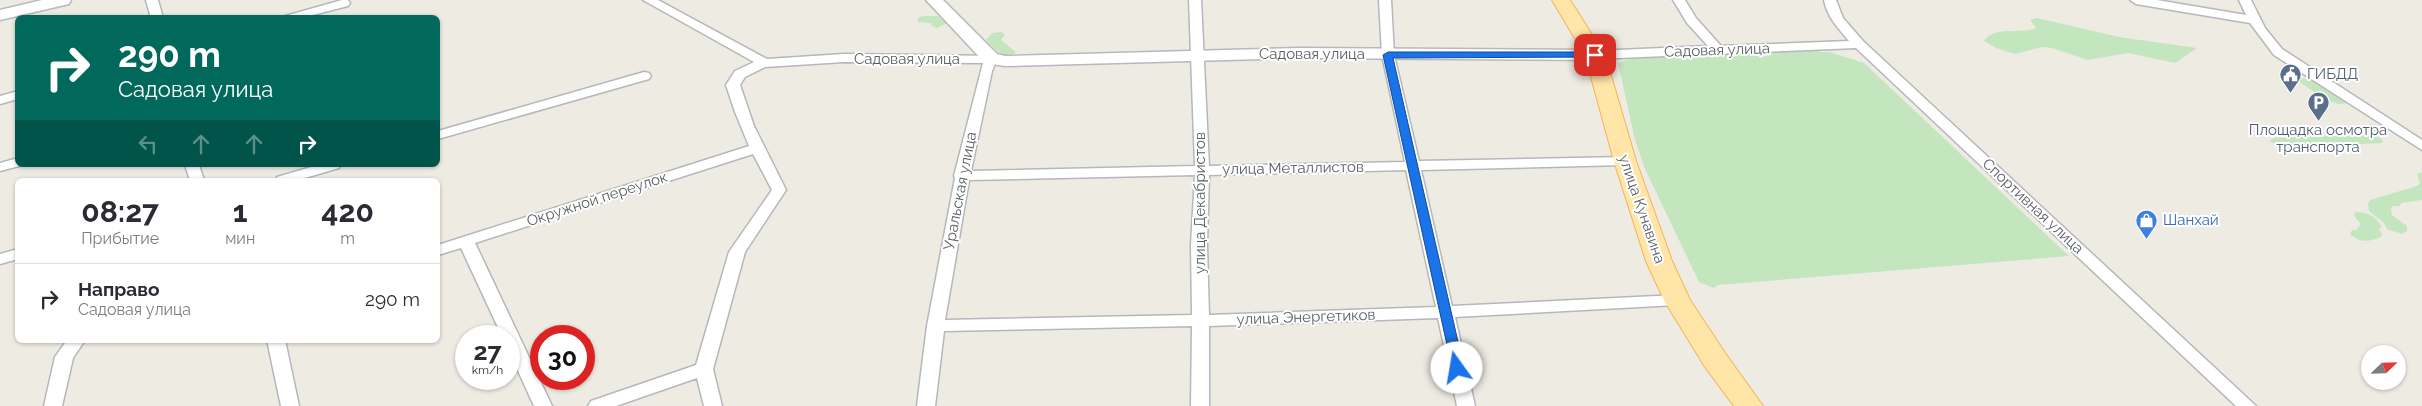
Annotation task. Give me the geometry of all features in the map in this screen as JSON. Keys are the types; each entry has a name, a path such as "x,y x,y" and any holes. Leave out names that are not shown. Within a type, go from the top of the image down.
{"main road":[{"name":"улица Кунавина","path":"1561,0 1595,55 1625,161 1658,260 1677,300 1714,360 1750,406"}],"street":[{"path":"0,15 63,0"},
{"path":"152,0 156,15"},
{"path":"649,0 765,62"},
{"path":"934,0 991,59"},
{"name":"улица Декабристов","path":"1195,0 1202,170 1199,245 1201,321 1200,406"},
{"path":"1385,0 1388,55 1414,165 1444,312 1466,406"},
{"path":"1679,0 1691,20 1718,50"},
{"name":"Спортивная улица","path":"1830,0 1831,8 1838,20 1859,44 2247,406"},
{"path":"2136,0 2253,20"},
{"path":"2244,0 2264,38 2278,52 2422,146"},
{"path":"296,15 344,3"},
{"name":"Садовая улица","path":"765,62 844,58 991,59 1298,53 1595,55 1859,44"},
{"name":"Уральская улица","path":"926,406 935,326 962,176 986,70 991,59"},
{"path":"714,406 704,369 738,252 779,190 756,148 733,85 740,74 753,66 765,62"},
{"path":"440,134 644,76"},
{"path":"0,100 15,96"},
{"name":"Окружной переулок","path":"440,249 756,148"},
{"name":"улица Металлистов","path":"962,176 1625,161"},
{"path":"0,167 15,163"},
{"path":"289,178 327,167"},
{"path":"466,241 543,406"},
{"path":"0,259 15,255"},
{"name":"улица Энергетиков","path":"935,326 1201,321 1444,312 1677,300"},
{"path":"54,406 64,358 74,343"},
{"path":"277,343 290,406"},
{"path":"598,406 704,369"}],"green space":[{"path":"938,16 947,23 937,28 932,26 931,23 918,22 918,18"},
{"path":"2037,18 2119,37 2197,48 2175,63 2128,53 2088,60 2052,48 2042,47 2015,54 1996,48 1984,41 1995,33 2024,31 2036,28 2030,20"},
{"path":"1002,32 1005,35 1001,40 1016,52 1013,55 1001,55 986,40 992,33"},
{"path":"1814,49 1819,52 1829,52 1864,63 2069,256 1718,285 1714,288 1699,282 1645,169 1635,140 1618,63 1629,59"},
{"path":"2303,78 2316,82 2346,103 2335,103 2322,97 2299,81"},
{"path":"2372,124 2388,131 2387,134 2374,135 2383,140 2382,143 2285,148 2269,141 2274,138 2362,135 2367,133 2358,127"},
{"path":"2422,172 2422,200 2401,203 2400,206 2393,206 2391,209 2392,215 2407,226 2407,231 2402,234 2387,229 2384,223 2369,211 2368,204 2370,200 2417,186 2420,183 2417,174"},
{"path":"2355,212 2368,214 2377,220 2382,227 2379,229 2382,234 2381,237 2365,241 2350,234 2352,230 2356,230 2361,224 2354,216"}],"place":[{"name":"ГИБДД","path":"2291,93"},
{"name":"Площадка осмотра транспорта","path":"2318,121"},
{"name":"Шанхай","path":"2147,239"}],"route":[{"path":"1457,368 1414,165 1388,55 1595,55"}]}
